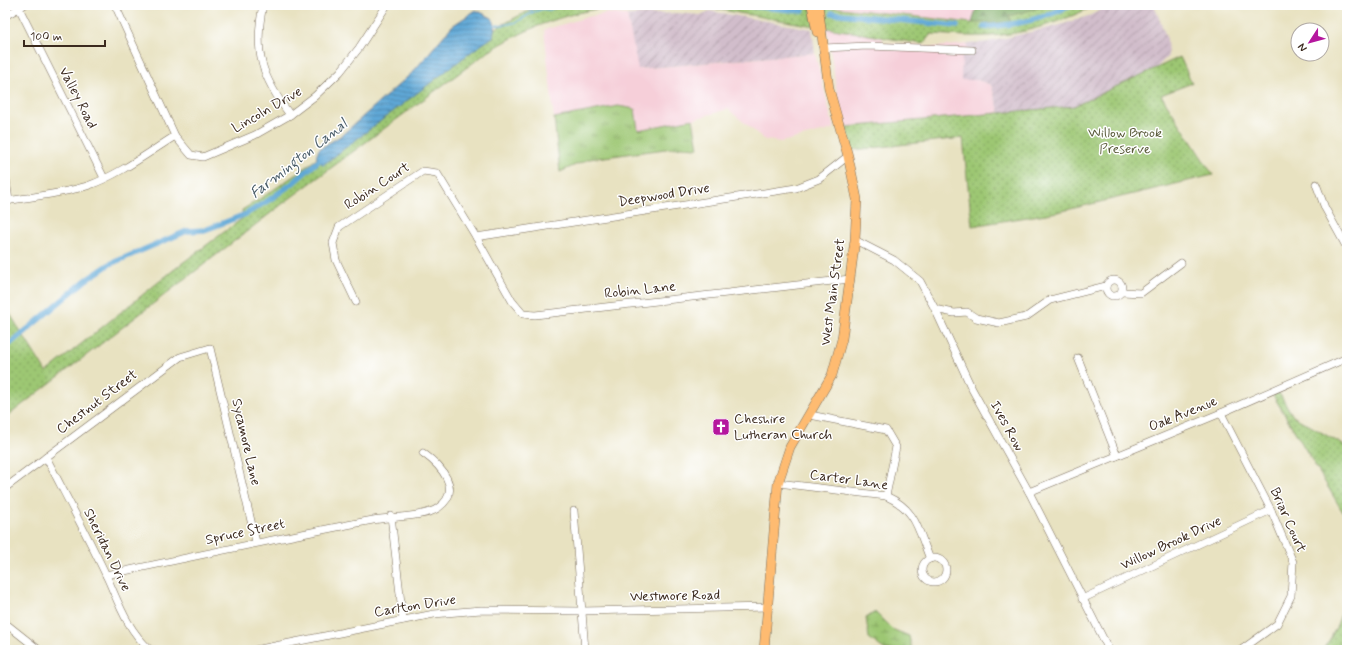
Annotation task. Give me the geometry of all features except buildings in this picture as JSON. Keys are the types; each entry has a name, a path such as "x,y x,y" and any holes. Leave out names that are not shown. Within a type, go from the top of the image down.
{"main road":[{"name":"West Main Street","path":"812,5 815,25 823,48"},
{"name":"West Main Street","path":"764,650 778,483 790,447 832,375 841,343 855,240 857,199 848,156 829,90 818,5"}],"street":[{"name":"Lincoln Drive","path":"115,5 175,136 191,156 203,157 255,135 290,115 315,96 340,72 359,48 387,5"},
{"path":"263,5 259,22 259,47 263,69 272,89 290,115"},
{"path":"5,16 22,7"},
{"name":"Valley Road","path":"22,7 104,178"},
{"path":"823,48 868,46 972,50"},
{"path":"5,172 7,201 60,193 88,185 104,178 175,136"},
{"name":"Deepwood Drive","path":"476,237 796,188 819,179 848,156"},
{"name":"Robin Court","path":"356,302 336,260 333,243 339,227 423,171 437,173 476,237"},
{"path":"1316,184 1325,208 1347,248"},
{"name":"Robin Lane","path":"476,237 512,301 523,314 535,315 850,279"},
{"name":"Ives Row","path":"855,240 894,260 920,281 936,309 972,389 1028,492 1109,650"},
{"path":"1122,292 1122,286 1118,280 1110,280 1106,286 1106,291 1110,295 1118,296 1122,292 1141,293 1181,263"},
{"path":"936,309 954,312 967,312 976,318 999,323 1026,317 1050,300 1106,286"},
{"name":"Chestnut Street","path":"5,488 180,356 210,348"},
{"name":"Sycamore Lane","path":"210,348 256,542"},
{"path":"1078,358 1117,456"},
{"name":"Oak Avenue","path":"1028,492 1221,413 1347,358"},
{"name":"Briar Court","path":"1221,413 1271,510 1293,562 1291,596 1277,624 1241,650"},
{"path":"810,415 886,430 896,447 886,496"},
{"name":"Spruce Street","path":"106,575 256,542 391,516 428,514 439,508 447,499 450,487 446,474 436,461 423,453"},
{"name":"Sheridan Drive","path":"46,457 106,575 128,625 150,650"},
{"name":"Carter Lane","path":"778,483 886,496 899,502 912,514 930,559"},
{"name":"Willow Brook Drive","path":"1082,599 1271,510"},
{"path":"574,511 585,650"},
{"path":"391,516 403,620"},
{"name":"Westmore Road","path":"582,611 768,607"},
{"name":"Carlton Drive","path":"255,650 434,614 481,610 582,611"},
{"path":"5,623 39,650"}],"shaded area":[{"path":"823,5 977,5 972,23"},
{"path":"1110,5 1154,5 1167,39 1168,56 1156,68 1074,106 1000,113 991,85 978,80 961,80 962,54 968,53 967,44 988,42 1057,26 1091,15"},
{"path":"710,11 812,29 815,53 638,69 627,15 679,13 700,15"},
{"path":"608,13 627,15 639,69 815,53 834,129 781,142 765,140 728,109 694,119 698,148 681,147 589,159 560,172 544,30 587,17"},
{"path":"827,28 882,37 883,43 933,47 967,44 978,80 991,85 1000,113 846,127 837,93"}],"green space":[{"path":"542,5 627,5 589,10 553,20 518,35 485,54 285,202 5,418 5,306 46,372 181,264 243,218 242,210 294,176 418,81 455,55 503,24"},
{"path":"674,5 785,5 811,8 814,26 716,9"},
{"path":"977,5 1035,5 1043,7 1049,5 1050,18 970,30"},
{"path":"1049,5 1096,5 1058,21 1031,30 990,36 931,34 923,44 827,28 823,6 972,23 1011,23 1009,16"},
{"name":"Willow Brook Preserve","path":"1180,57 1192,83 1161,95 1213,175 1058,212 972,226 963,138 853,150 846,127 1074,106"},
{"path":"618,106 635,109 638,130 693,119 698,148 681,147 589,159 560,172 554,118"},
{"path":"1279,393 1293,416 1347,447 1347,519 1273,395"},
{"path":"1347,586 1347,650 1322,650 1336,628 1344,603"},
{"path":"875,612 892,629 909,636 912,650 885,650 869,638 866,618"}],"water":[{"path":"476,10 492,18 495,25 493,37 471,52 323,165 316,157 319,149 342,135 413,72 452,26"}],"waterway":[{"path":"524,5 533,12"},
{"path":"495,25 504,25 517,22 533,12 543,9 549,10 561,5"},
{"name":"Farmington Canal","path":"741,5 803,11"},
{"name":"Farmington Canal","path":"984,27 1028,21 1050,14 1070,5"},
{"name":"Farmington Canal","path":"832,13 957,26"},
{"name":"Farmington Canal","path":"5,348 86,280 110,264 187,231 205,230 246,214 293,183 324,156"}],"place":[{"name":"Cheshire Lutheran Church","path":"721,427"}]}
